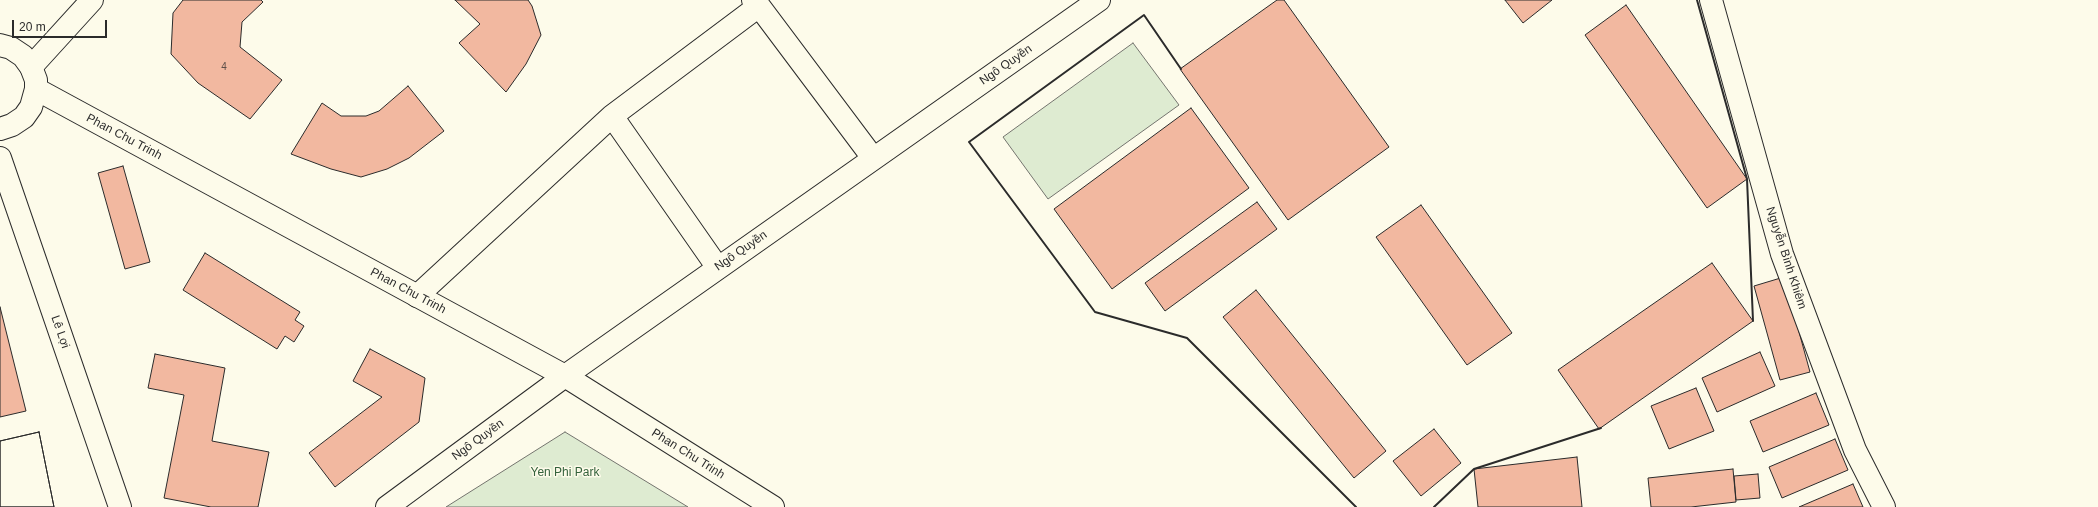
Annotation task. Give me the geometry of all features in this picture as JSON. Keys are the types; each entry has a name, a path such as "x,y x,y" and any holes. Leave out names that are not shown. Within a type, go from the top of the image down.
{"street":[{"path":"31,67 92,0"},
{"name":"Ngô Quyền","path":"387,507 564,376 1099,0"},
{"name":"Nguyễn Bình Khiêm","path":"1711,0 1782,254 1855,450 1884,507"},
{"path":"417,296 612,116 756,3 873,158"},
{"path":"0,45 11,48 22,56 31,67 36,80 36,89 32,106 24,117 12,125 0,129"},
{"name":"Phan Chu Trinh","path":"36,89 564,376 773,507"},
{"path":"612,116 718,268"},
{"name":"Lê Lợi","path":"0,158 120,507"}],"green space":[{"path":"1133,43 1179,105 1048,199 1003,137"},
{"name":"Yen Phi Park","path":"565,432 688,507 446,507"}],"building":[{"path":"183,0 261,0 263,2 242,22 240,47 282,80 250,119 198,83 171,54 173,13"},
{"path":"455,0 528,0 532,6 541,35 526,64 506,92 459,43 480,24"},
{"path":"1277,0 1284,0 1389,147 1288,220 1180,69"},
{"path":"1505,0 1552,0 1523,23"},
{"path":"1626,5 1747,179 1707,208 1585,35"},
{"path":"408,86 444,131 409,158 387,169 361,177 331,169 291,154 322,103 341,116 366,116 379,111"},
{"path":"1191,108 1249,188 1112,289 1054,209"},
{"path":"123,166 150,262 125,269 98,173"},
{"path":"1257,202 1277,229 1165,311 1145,283"},
{"path":"1421,205 1512,333 1467,365 1376,237"},
{"path":"205,253 300,312 295,320 304,326 294,342 285,336 277,349 183,290"},
{"path":"1712,263 1753,321 1599,429 1558,370"},
{"path":"1784,277 1810,372 1780,380 1754,286"},
{"path":"1256,290 1386,451 1354,478 1223,317"},
{"path":"0,307 26,411 0,417"},
{"path":"370,349 425,378 419,422 335,487 309,453 382,397 353,381"},
{"path":"1760,352 1775,386 1717,412 1702,378"},
{"path":"155,354 225,368 212,441 269,452 258,507 211,507 164,498 184,395 148,388"},
{"path":"1696,388 1714,431 1669,449 1651,406"},
{"path":"1816,393 1829,425 1763,452 1750,421"},
{"path":"1434,429 1461,463 1421,496 1393,461"},
{"path":"39,432 54,507 0,507 0,441"},
{"path":"39,432 54,507 0,507 0,441"},
{"path":"1835,439 1848,470 1782,498 1769,467"},
{"path":"1577,457 1582,507 1478,507 1474,469"},
{"path":"1733,469 1736,502 1691,507 1651,507 1648,478"},
{"path":"1758,474 1760,498 1736,500 1734,476"},
{"path":"1853,484 1863,507 1799,507"}],"wall":[{"path":"1697,0 1747,179 1753,321"},
{"path":"1181,69 1144,15 969,142 1095,312 1187,338 1356,507"},
{"path":"1434,507 1474,469 1601,428"}]}
